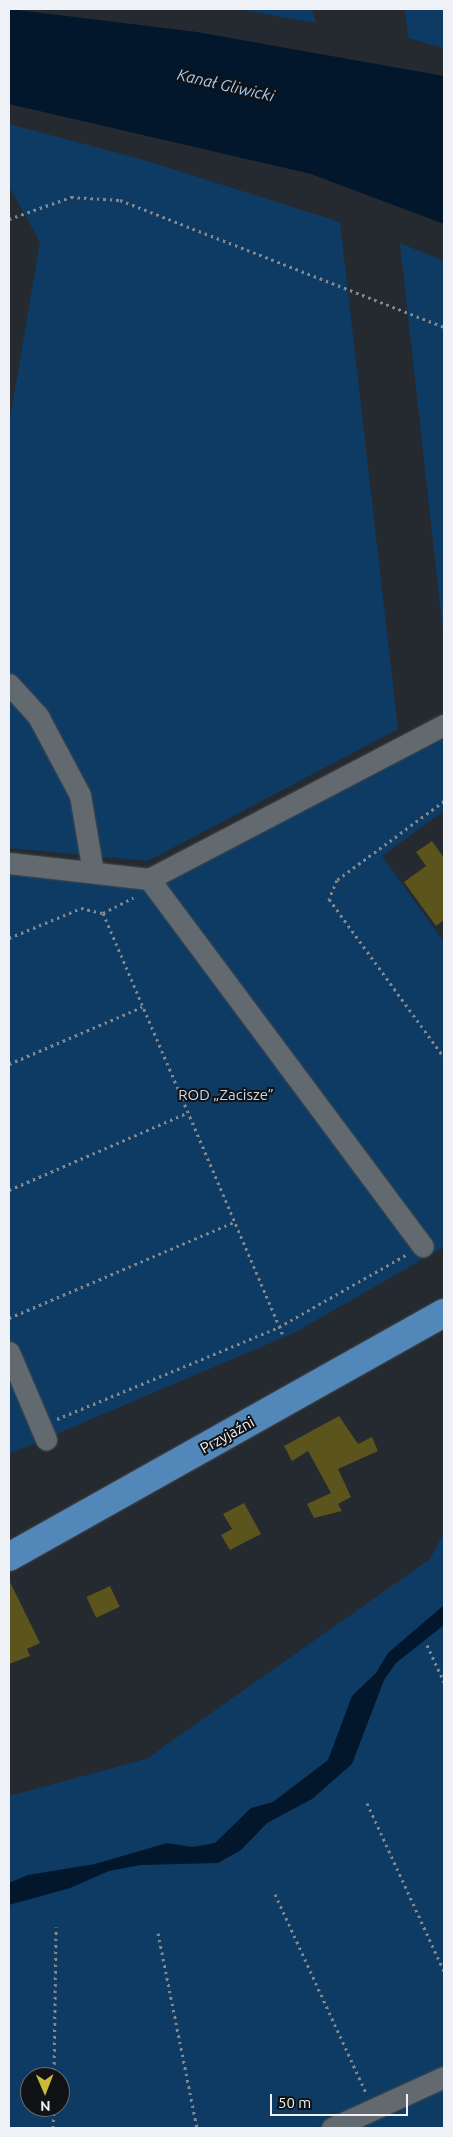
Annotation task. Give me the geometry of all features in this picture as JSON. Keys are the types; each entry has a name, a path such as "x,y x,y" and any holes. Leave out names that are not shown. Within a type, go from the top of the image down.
{"main road":[{"name":"Przyjaźni","path":"9,1557 444,1313"}],"lane":[{"path":"9,684 38,716 80,795 93,872"},
{"path":"9,863 93,872 152,883 444,725"},
{"path":"152,883 423,1246"},
{"path":"9,1352 43,1432"},
{"path":"332,2128 444,2078"}],"path":[{"path":"9,219 71,197 120,200 444,327"},
{"path":"444,801 337,880 329,899 444,1057"},
{"path":"9,938 81,908 102,913 152,883"},
{"path":"102,913 284,1337"},
{"path":"9,1064 142,1007"},
{"path":"9,1190 188,1113"},
{"path":"9,1318 234,1222"},
{"path":"43,1432 280,1327 423,1246"},
{"path":"427,1645 444,1682"},
{"path":"367,1803 444,1971"},
{"path":"275,1894 373,2110"},
{"path":"54,2067 56,1927"},
{"path":"158,1933 197,2128"}],"green space":[{"path":"237,9 312,9 316,23"},
{"path":"405,9 444,9 444,48 408,38"},
{"path":"9,124 144,160 340,222 398,729 148,861 9,848 9,425 40,242 9,186"},
{"path":"400,243 444,261 444,640"},
{"name":"ROD „Zacisze”","path":"444,738 444,811 382,856 444,942 444,1247 294,1333 9,1454 9,873 153,888"},
{"path":"444,1533 444,2128 9,2128 9,1796 146,1759 430,1559"}],"water":[{"name":"Kanał Gliwicki","path":"9,9 197,32 444,76 444,224 311,174 9,104"},
{"path":"444,1605 444,1625 396,1663 384,1680 352,1764 312,1799 267,1823 241,1850 218,1863 141,1865 109,1871 70,1888 9,1905 9,1883 28,1875 95,1864 167,1843 192,1847 215,1843 251,1808 273,1802 328,1760 352,1696 376,1673 388,1653"}],"building":[{"path":"432,841 444,858 444,920 436,926 404,882 426,866 416,852"},
{"path":"339,1416 358,1444 372,1437 378,1451 338,1469 351,1497 338,1504 342,1511 314,1518 307,1504 331,1493 308,1451 292,1461 284,1446"},
{"path":"244,1503 261,1534 230,1550 221,1535 232,1529 223,1514"},
{"path":"9,1580 40,1643 27,1649 30,1656 9,1664"},
{"path":"110,1586 120,1607 96,1618 86,1597"}]}
